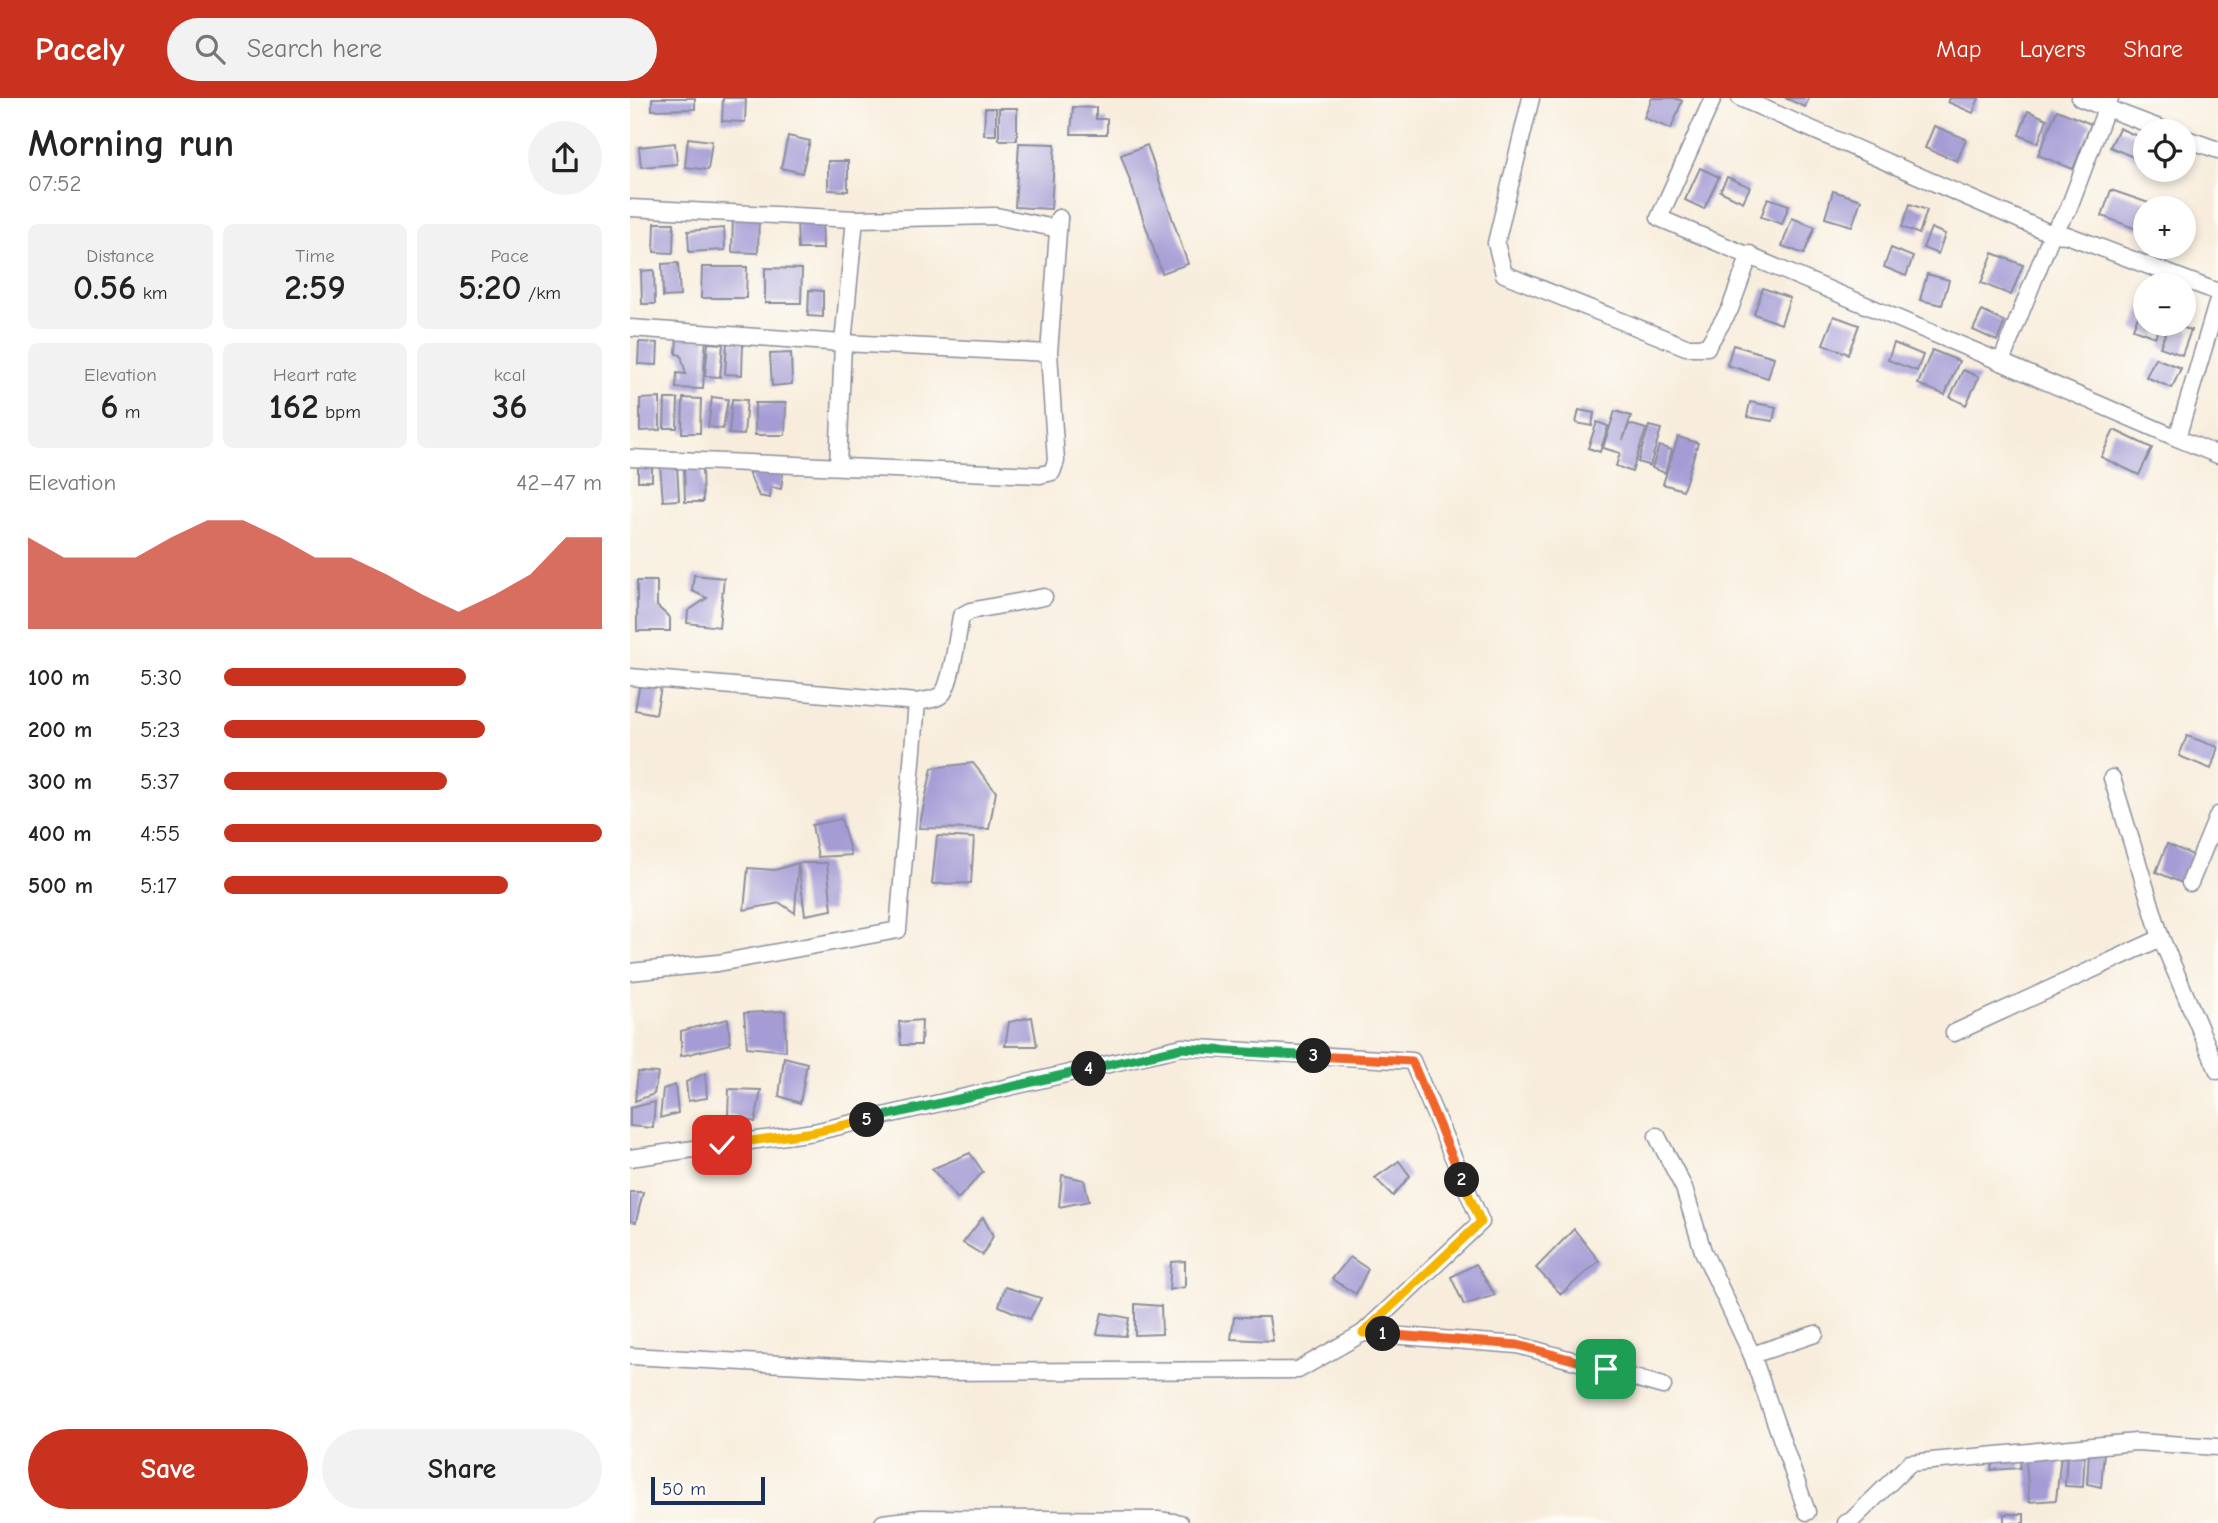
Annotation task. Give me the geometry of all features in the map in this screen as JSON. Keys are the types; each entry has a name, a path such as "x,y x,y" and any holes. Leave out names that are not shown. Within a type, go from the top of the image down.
{"street":[{"path":"1531,98 1496,243 1504,274 1686,347 1707,347 1730,309 1750,254"},
{"path":"1713,98 1659,218 1750,254 2218,455"},
{"path":"1740,98 2052,234 2067,234 2218,292"},
{"path":"2080,98 2108,104 2141,119"},
{"path":"2001,362 2052,234 2068,210 2108,104"},
{"path":"2196,142 2218,150"},
{"path":"630,208 855,219 996,216 1054,228 1059,218 1049,353 1056,461 1052,472 1040,475 630,458"},
{"path":"838,466 842,343 855,219"},
{"path":"2176,438 2218,300"},
{"path":"630,328 842,343 1049,353"},
{"path":"630,677 917,702 936,698 943,693 948,682 961,616 970,611 1044,597"},
{"path":"630,972 718,963 898,930 917,702"},
{"path":"2112,778 2161,938 2218,1071"},
{"path":"2190,883 2214,836 2218,815"},
{"path":"1954,1033 2161,938"},
{"path":"630,1158 814,1132 1182,1048 1412,1061 1481,1222 1363,1333 1298,1370 936,1372 630,1356"},
{"path":"1657,1136 1684,1188 1703,1251 1752,1355 1807,1512"},
{"path":"1363,1333 1518,1345 1663,1386"},
{"path":"1752,1355 1815,1334"},
{"path":"1846,1523 1910,1463 2136,1442 2218,1447"},
{"path":"883,1523 922,1518 1158,1520 1180,1523"}],"building":[{"path":"652,98 695,98 695,109 652,110"},
{"path":"723,98 746,98 745,122 722,121"},
{"path":"1652,98 1675,98 1682,101 1671,129 1644,118"},
{"path":"1785,98 1809,98 1805,107"},
{"path":"1950,98 1979,98 1973,113 1948,102"},
{"path":"1073,107 1096,108 1096,119 1107,119 1107,134 1071,134"},
{"path":"985,108 996,108 996,135 984,135"},
{"path":"999,108 1017,108 1017,140 999,140"},
{"path":"2057,110 2091,124 2073,169 2038,155"},
{"path":"2028,111 2047,119 2038,143 2019,135"},
{"path":"1934,126 1966,139 1957,161 1925,148"},
{"path":"2119,128 2133,134 2133,157 2110,147"},
{"path":"788,136 810,141 802,173 781,168"},
{"path":"688,138 712,141 708,170 685,167"},
{"path":"675,143 677,164 641,167 639,147"},
{"path":"1019,143 1055,144 1051,209 1015,207"},
{"path":"1147,145 1188,264 1162,273 1121,155"},
{"path":"828,161 848,161 848,191 828,190"},
{"path":"1700,168 1719,177 1704,209 1685,200"},
{"path":"1727,177 1750,187 1743,202 1720,191"},
{"path":"2111,190 2133,198 2133,228 2102,216"},
{"path":"1833,191 1861,200 1852,226 1825,218"},
{"path":"1768,198 1789,205 1782,224 1761,217"},
{"path":"1910,204 1927,210 1919,234 1902,227"},
{"path":"733,214 759,214 758,253 732,252"},
{"path":"822,216 823,249 798,249 797,217"},
{"path":"1792,218 1815,227 1804,254 1782,246"},
{"path":"655,223 674,223 673,253 654,252"},
{"path":"724,228 725,250 689,252 688,231"},
{"path":"1931,228 1945,234 1938,254 1923,248"},
{"path":"1891,248 1913,257 1906,276 1884,267"},
{"path":"1993,253 2023,265 2011,295 1981,283"},
{"path":"678,263 680,296 663,297 662,264"},
{"path":"702,267 747,267 746,298 701,298"},
{"path":"765,268 802,269 801,303 765,303"},
{"path":"654,270 655,304 642,304 641,271"},
{"path":"1927,274 1949,280 1942,305 1920,300"},
{"path":"1763,288 1790,298 1781,324 1754,314"},
{"path":"809,290 823,291 823,317 808,316"},
{"path":"1982,311 2005,322 1997,341 1973,330"},
{"path":"1834,316 1859,325 1848,354 1823,344"},
{"path":"677,335 706,336 703,389 676,388 677,373 686,374 681,355 676,354"},
{"path":"2164,336 2189,336 2182,355 2160,347"},
{"path":"639,342 658,343 657,365 638,364"},
{"path":"727,342 743,342 742,375 725,374"},
{"path":"708,343 723,344 720,377 705,376"},
{"path":"1894,343 1923,355 1917,371 1888,360"},
{"path":"1733,345 1774,357 1768,378 1727,365"},
{"path":"1932,350 1959,361 1945,395 1918,384"},
{"path":"791,353 792,384 772,386 770,354"},
{"path":"2155,358 2181,368 2172,388 2146,377"},
{"path":"1963,370 1979,377 1966,405 1950,397"},
{"path":"712,397 728,399 723,429 708,427"},
{"path":"660,398 660,430 640,431 640,399"},
{"path":"683,398 701,399 700,433 682,433"},
{"path":"665,399 678,399 677,428 664,428"},
{"path":"732,399 747,400 744,435 729,434"},
{"path":"1750,402 1776,407 1773,421 1747,417"},
{"path":"755,403 786,403 785,435 755,435"},
{"path":"1579,410 1594,413 1592,426 1576,423"},
{"path":"1615,411 1631,416 1623,440 1629,424 1646,429 1632,472 1616,466 1620,453 1603,448"},
{"path":"1597,422 1608,426 1600,452 1588,448"},
{"path":"1649,426 1661,429 1650,466 1638,462"},
{"path":"2114,430 2152,448 2139,475 2101,457"},
{"path":"1678,437 1698,443 1683,490 1663,484"},
{"path":"1659,446 1672,450 1665,473 1652,468"},
{"path":"652,462 652,481 638,481 638,463"},
{"path":"677,465 679,500 663,501 660,466"},
{"path":"746,467 783,472 781,489 771,487 770,498 759,496"},
{"path":"684,468 702,468 703,502 685,502"},
{"path":"694,575 724,578 719,627 687,623 688,611 707,598 692,591"},
{"path":"637,581 657,581 657,606 670,618 670,631 637,631"},
{"path":"640,683 661,687 656,714 635,710"},
{"path":"2187,736 2218,747 2211,769 2179,756"},
{"path":"973,763 996,792 989,829 919,828 932,768"},
{"path":"841,819 851,855 818,857 812,825"},
{"path":"937,836 974,838 971,883 932,884"},
{"path":"2167,844 2193,855 2182,883 2156,872"},
{"path":"798,863 827,863 832,910 805,915"},
{"path":"798,863 795,913 780,903 744,910 748,868 775,870"},
{"path":"785,1011 786,1051 747,1047 744,1013"},
{"path":"1032,1017 1037,1046 1005,1046 1009,1022"},
{"path":"728,1019 730,1044 681,1056 681,1031"},
{"path":"922,1020 921,1045 901,1045 899,1022"},
{"path":"784,1057 807,1063 800,1103 779,1096"},
{"path":"638,1072 658,1073 654,1094 635,1101"},
{"path":"705,1073 707,1098 688,1101 686,1082"},
{"path":"675,1085 678,1113 660,1118 663,1089"},
{"path":"729,1089 761,1090 755,1122 728,1115"},
{"path":"655,1102 653,1128 630,1126 630,1108"},
{"path":"970,1153 983,1172 958,1199 932,1169"},
{"path":"1399,1161 1410,1176 1393,1196 1375,1178"},
{"path":"1062,1175 1084,1180 1089,1201 1059,1207"},
{"path":"630,1192 643,1192 636,1222 630,1221"},
{"path":"983,1217 993,1236 983,1255 963,1243"},
{"path":"1574,1229 1599,1261 1561,1294 1536,1268"},
{"path":"1350,1257 1368,1269 1356,1294 1332,1279"},
{"path":"1185,1261 1185,1287 1169,1290 1171,1262"},
{"path":"1476,1264 1495,1295 1464,1305 1451,1277"},
{"path":"1005,1287 1041,1298 1030,1319 999,1306"},
{"path":"1135,1304 1161,1306 1162,1334 1135,1335"},
{"path":"1102,1313 1129,1318 1126,1336 1097,1334"},
{"path":"1234,1317 1269,1317 1273,1341 1231,1339"},
{"path":"2089,1451 2104,1452 2101,1487 2087,1484"},
{"path":"2067,1452 2085,1453 2083,1487 2065,1486"},
{"path":"2061,1454 2056,1500 2029,1502 2026,1460"},
{"path":"2021,1457 2020,1468 1991,1470 1993,1460"},
{"path":"2004,1514 2024,1514 2024,1523 2004,1523"}],"route":[{"path":"722,1145 814,1132 1182,1048 1412,1061 1481,1222 1363,1333 1518,1345 1606,1369"}]}
